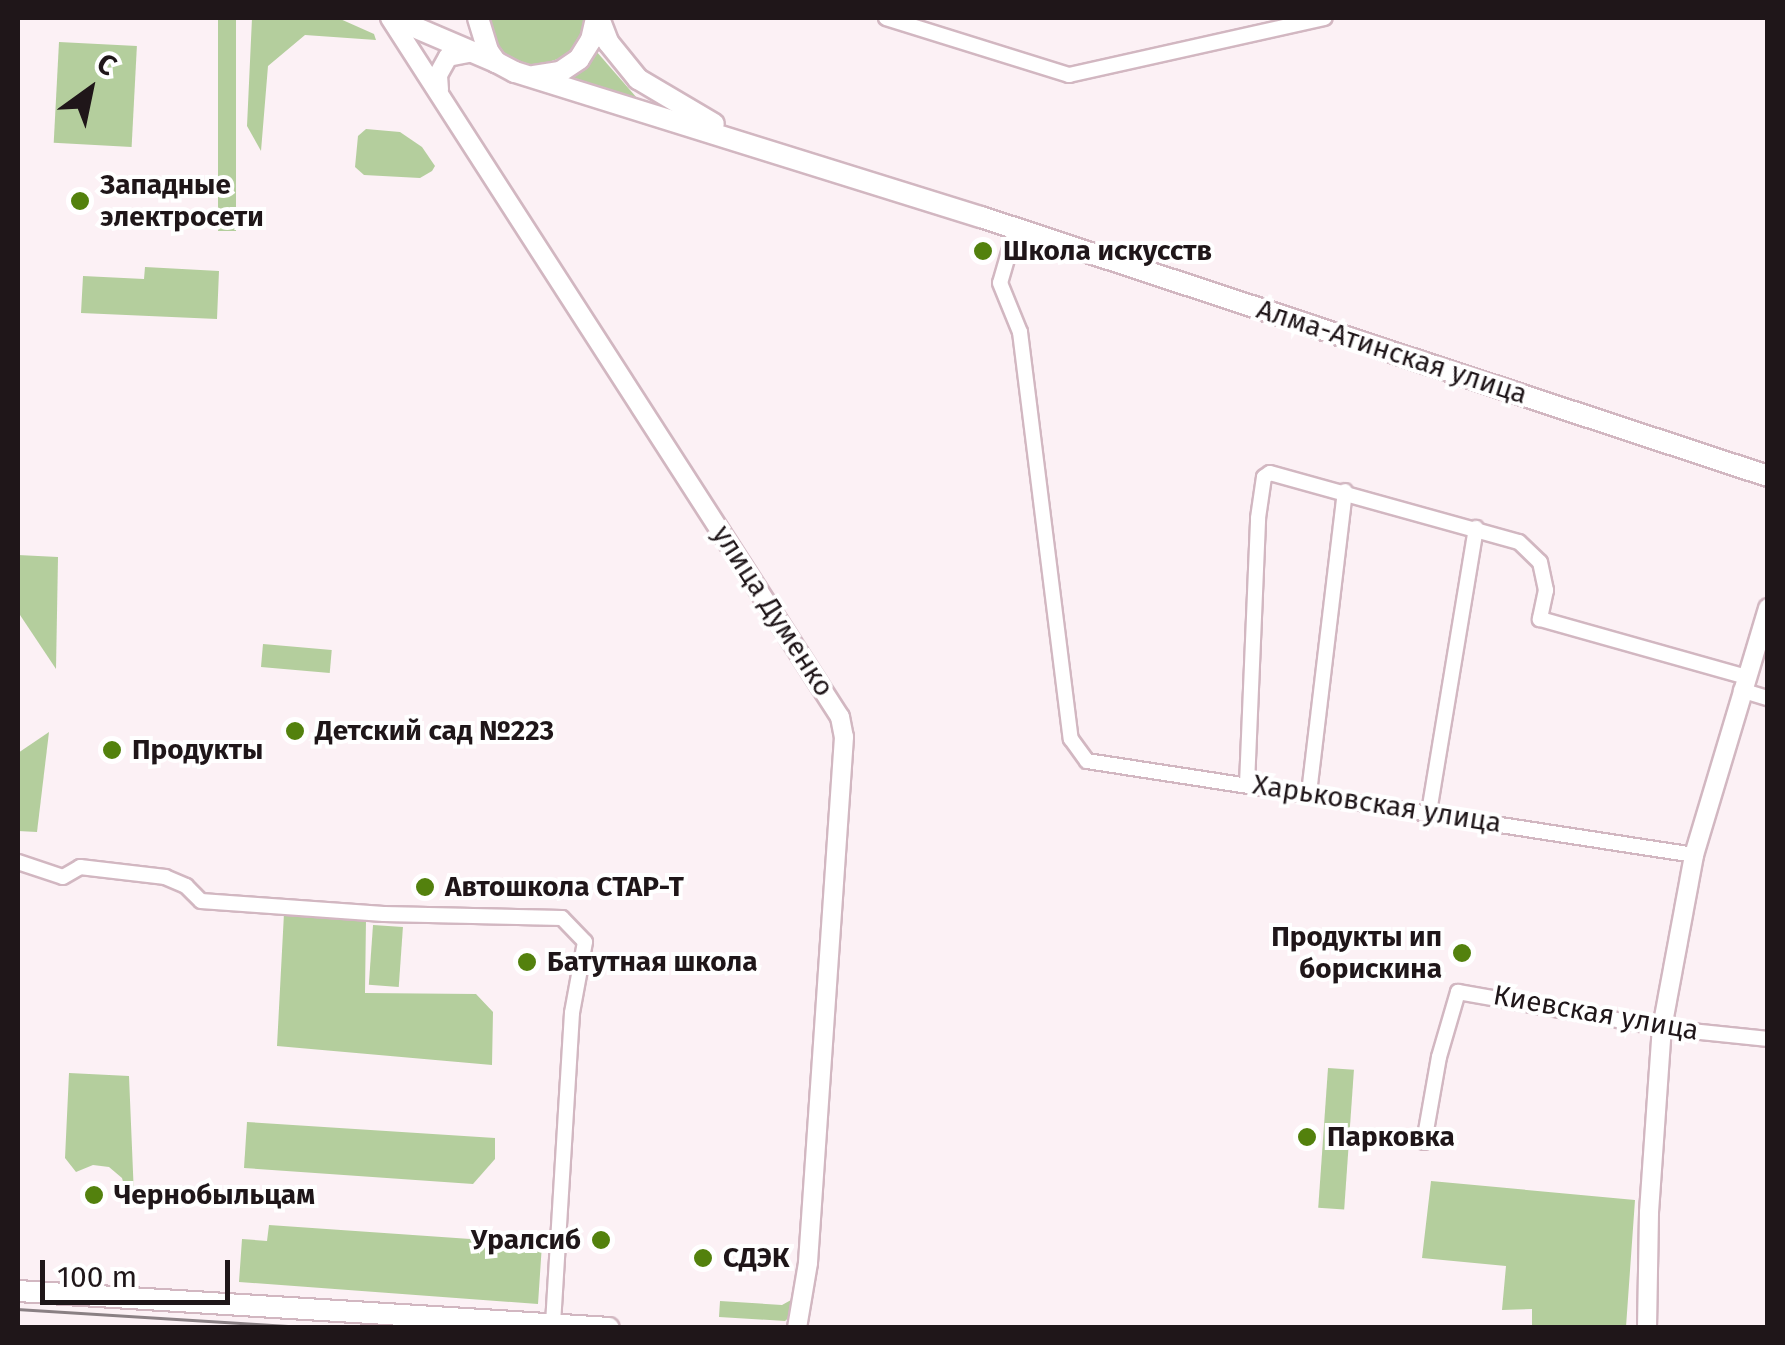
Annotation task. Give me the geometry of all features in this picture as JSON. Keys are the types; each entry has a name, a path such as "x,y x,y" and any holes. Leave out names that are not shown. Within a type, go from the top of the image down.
{"main road":[{"name":"Алма-Атинская улица","path":"391,18 532,76 1016,228 1768,476"},
{"path":"478,18 483,41 496,62"},
{"name":"Алма-Атинская улица","path":"532,76 560,72 579,59 591,40 597,18"},
{"name":"Алма-Атинская улица","path":"597,18 608,42 638,79 756,146"},
{"path":"18,1291 610,1328"}],"street":[{"name":"улица Думенко","path":"391,18 840,717 844,737 808,1263 798,1328"},
{"path":"886,18 1069,75 1325,18"},
{"path":"438,90 438,74 448,57 473,52"},
{"name":"Харьковская улица","path":"1016,228 1000,283 1020,332 1071,739 1087,761 1694,855"},
{"path":"1247,784 1258,518 1266,474 1344,491 1519,542 1540,562 1546,590 1540,619 1743,683 1768,698"},
{"path":"1309,793 1344,491"},
{"path":"1428,812 1476,528"},
{"path":"1647,1328 1649,1212 1662,1028 1694,855 1766,616"},
{"path":"18,862 63,876 80,867 165,877 186,886 201,901 384,914 562,918 585,942 572,1013 553,1324"},
{"name":"Киевская улица","path":"1424,1142 1440,1057 1458,992 1662,1028 1768,1039"}],"green space":[{"path":"218,18 236,18 236,231 218,231"},
{"path":"252,18 338,18 374,34 376,40 305,35 268,66 261,151 247,126"},
{"path":"486,18 584,19 581,37 567,56 533,67 507,59 494,46"},
{"path":"59,42 137,46 132,147 54,143"},
{"path":"596,51 637,98 636,102 576,82 573,77"},
{"path":"366,129 400,132 422,147 435,166 420,178 364,175 355,167 358,136"},
{"path":"145,267 219,271 217,319 81,313 83,276 144,279"},
{"path":"18,555 58,557 56,669 18,612"},
{"path":"263,644 332,650 330,673 261,667"},
{"path":"49,732 37,832 18,831 18,753"},
{"path":"284,913 366,919 365,993 476,994 493,1012 492,1065 277,1046"},
{"path":"373,925 403,927 399,987 369,985"},
{"path":"1328,1068 1354,1070 1344,1209 1318,1208"},
{"path":"69,1073 129,1076 134,1196 127,1196 122,1178 109,1167 93,1165 76,1172 65,1158"},
{"path":"247,1122 495,1138 495,1159 473,1184 244,1168"},
{"path":"1431,1181 1635,1200 1626,1327 1532,1326 1532,1309 1502,1310 1506,1266 1422,1258"},
{"path":"269,1225 542,1244 538,1304 239,1282 242,1239 267,1241"},
{"path":"791,1300 793,1314 785,1321 719,1317 720,1301 782,1305"}],"tram line":[{"path":"18,1309 322,1328"}],"place":[{"name":"Западные электросети","path":"80,201"},
{"name":"Школа искусств","path":"983,251"},
{"name":"Детский сад №223","path":"295,731"},
{"name":"Продукты","path":"112,750"},
{"name":"Автошкола СТАР-Т","path":"425,887"},
{"name":"Продукты ип борискина","path":"1462,953"},
{"name":"Батутная школа","path":"527,962"},
{"name":"Парковка","path":"1307,1137"},
{"name":"Чернобыльцам","path":"94,1195"},
{"name":"Уралсиб","path":"601,1240"},
{"name":"СДЭК","path":"703,1258"}]}
